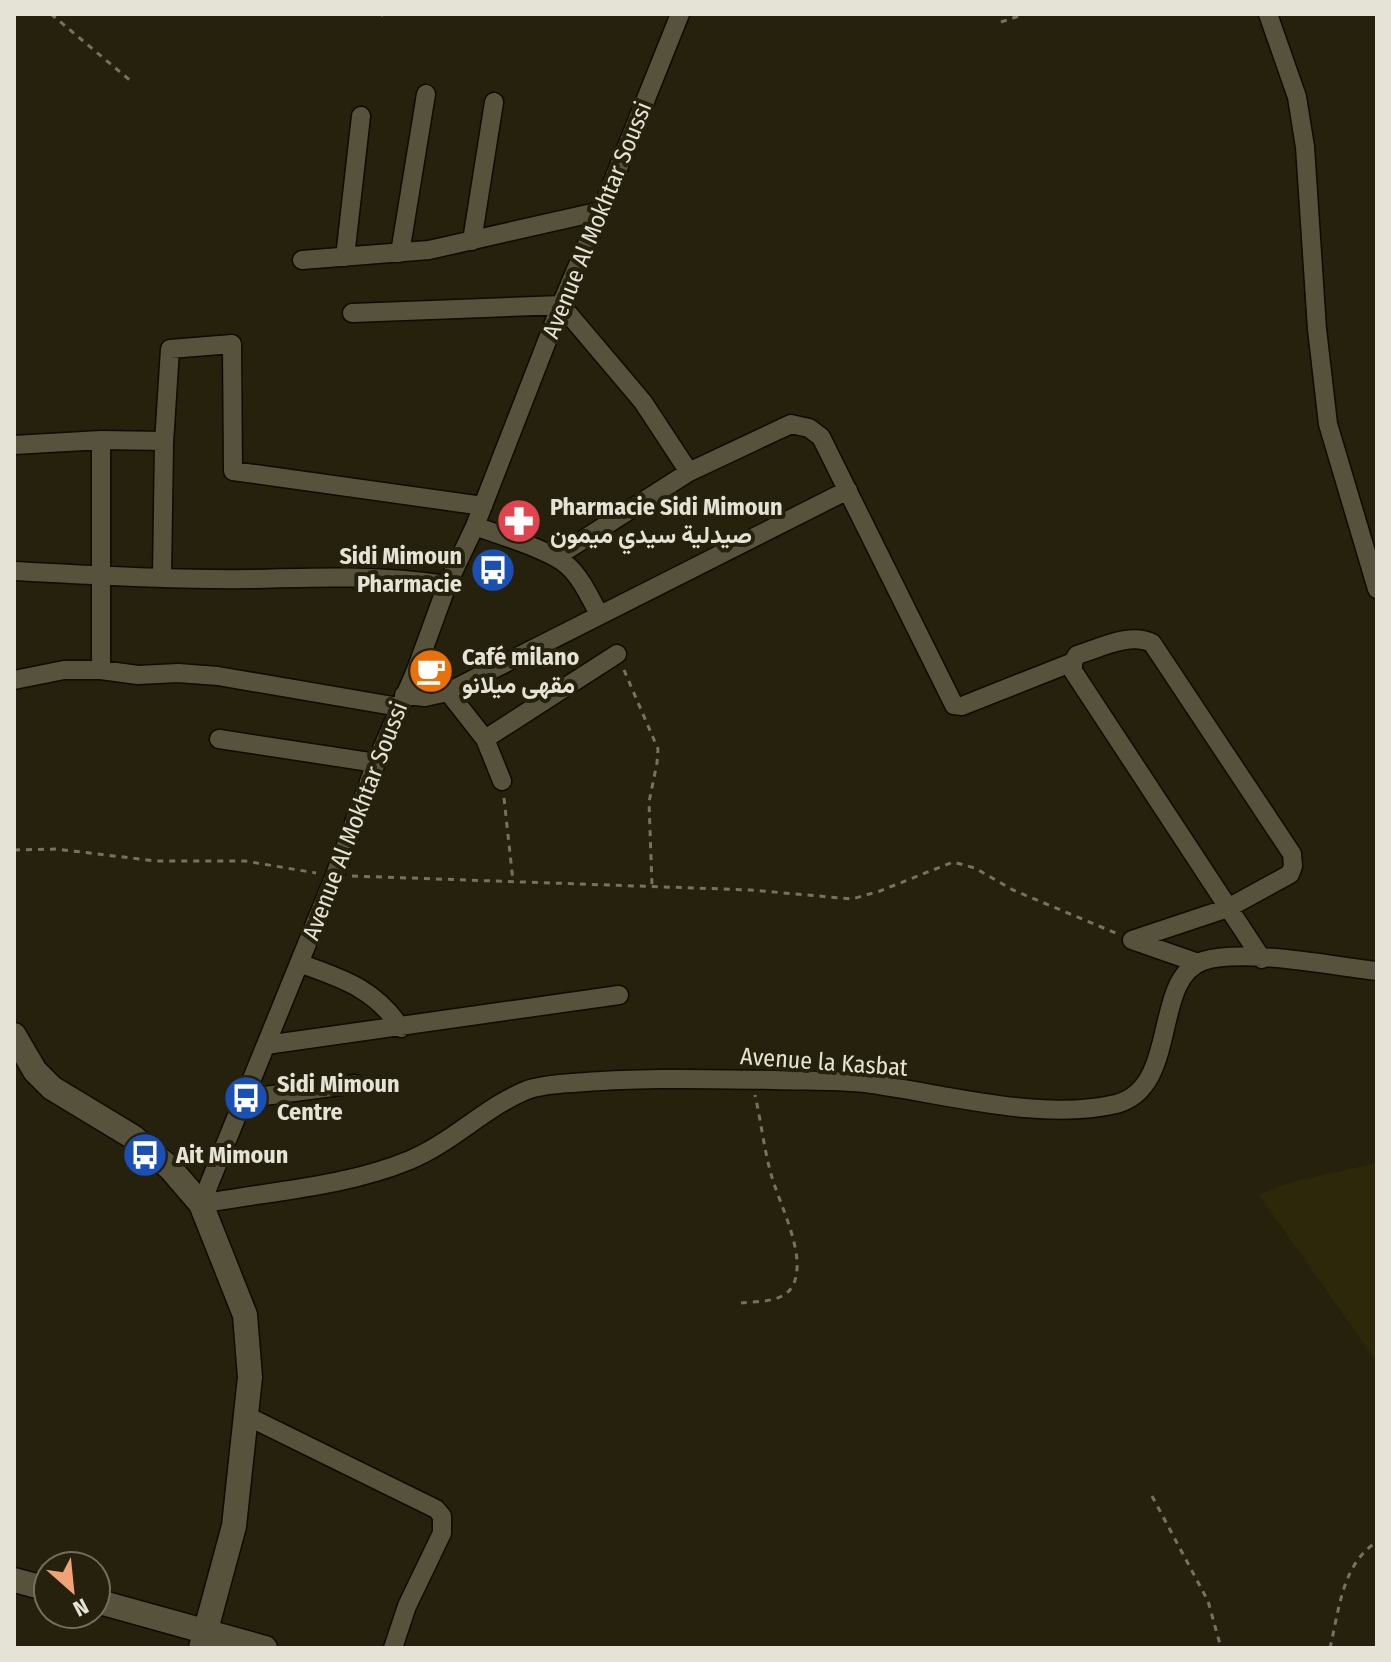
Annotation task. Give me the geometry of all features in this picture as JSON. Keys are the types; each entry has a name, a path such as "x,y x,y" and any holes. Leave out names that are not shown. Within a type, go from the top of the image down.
{"street":[{"name":"Avenue Al Mokhtar Soussi","path":"201,1204 335,875 447,585 475,526 680,14"},
{"path":"1268,14 1297,97 1303,135 1317,329 1328,424 1377,589"},
{"path":"400,253 426,94"},
{"path":"472,241 494,102"},
{"path":"345,257 361,116"},
{"path":"302,260 429,250 601,211"},
{"path":"352,313 561,305 643,402 689,472"},
{"path":"162,577 164,441 170,349 232,344 233,471 483,506"},
{"path":"556,557 689,472 791,424 809,428 821,437 954,705 962,706 1073,662"},
{"path":"14,445 101,440 164,441"},
{"path":"101,440 101,670"},
{"path":"14,680 64,670 101,670 138,675 178,673 218,676 402,701 448,692 848,490"},
{"path":"475,526 556,557 581,581 599,614"},
{"path":"14,571 252,579 355,576 406,578 447,585"},
{"path":"1132,940 1228,908 1290,874 1293,866 1292,854 1152,643 1142,638 1132,638 1077,655 1073,671 1228,908 1262,959"},
{"path":"485,739 617,654"},
{"path":"448,692 485,739 502,781"},
{"path":"219,739 376,763"},
{"path":"1132,940 1198,963 1240,956 1377,971"},
{"path":"299,963 357,985 384,1006 401,1028"},
{"name":"Avenue la Kasbat","path":"201,1204 320,1185 386,1169 438,1147 499,1105 532,1088 575,1082 669,1079 862,1083 1034,1108 1079,1108 1118,1103 1134,1095 1147,1082 1165,1036 1176,992 1186,972 1198,963"},
{"path":"266,1045 619,995"},
{"path":"14,1035 35,1071 52,1088 133,1137 170,1168 201,1204 245,1315 250,1377 230,1548 203,1639"},
{"path":"242,1099 355,1084"},
{"path":"247,1416 436,1509 442,1516 442,1533 412,1594 393,1648"},
{"path":"112,1607 203,1639 265,1648"}],"path":[{"path":"51,14 132,82"},
{"path":"1001,22 1025,14"},
{"path":"617,654 658,749 649,802 652,886"},
{"path":"502,781 513,881"},
{"path":"14,850 56,849 156,861 245,861 289,871 335,875 751,890 852,899 953,862 975,868 1013,890 1132,940"},
{"path":"741,1303 776,1300 791,1289 797,1273 796,1249 771,1174 752,1080"},
{"path":"1152,1496 1208,1601 1221,1648"},
{"path":"1330,1648 1350,1570 1359,1555 1377,1542"}],"shaded area":[{"path":"1377,1163 1377,1362 1259,1195 1291,1182"}],"place":[{"name":"Pharmacie Sidi Mimoun صيدلية سيدي ميمون","path":"519,521"},
{"name":"Sidi Mimoun Pharmacie","path":"493,570"},
{"name":"Café milano مقهى ميلانو","path":"431,671"},
{"name":"Sidi Mimoun Centre","path":"246,1098"},
{"name":"Ait Mimoun","path":"145,1155"}]}
